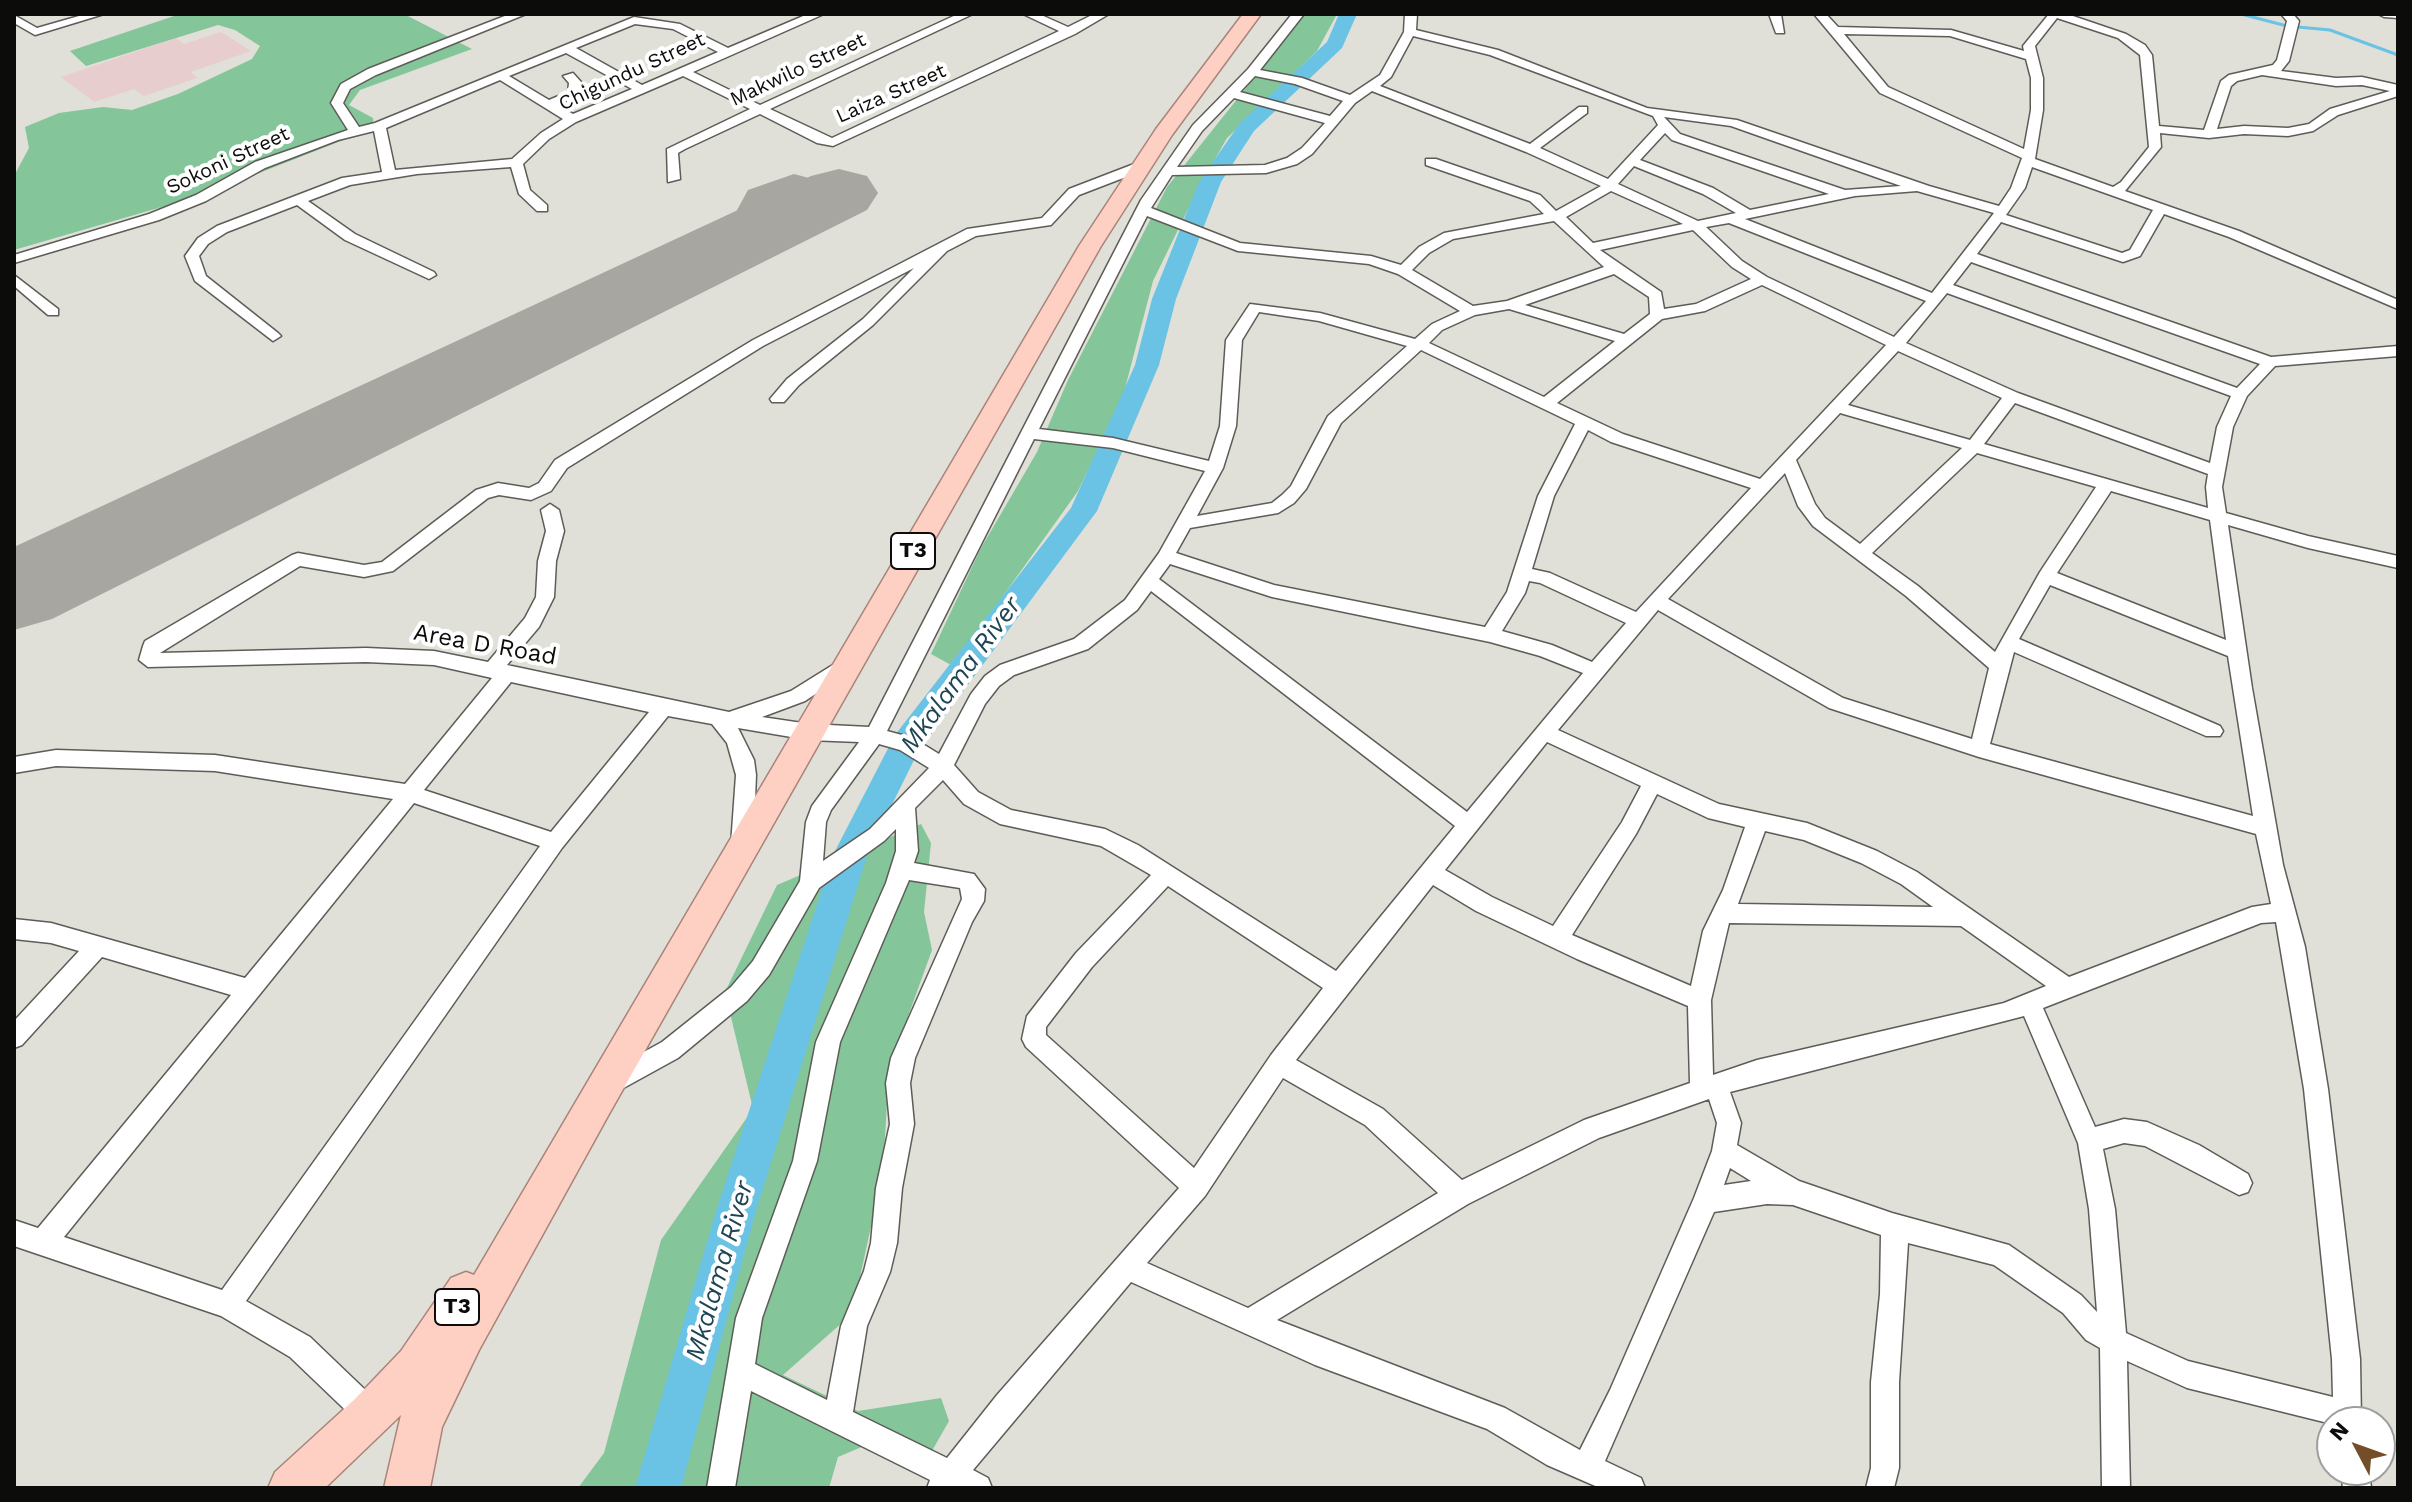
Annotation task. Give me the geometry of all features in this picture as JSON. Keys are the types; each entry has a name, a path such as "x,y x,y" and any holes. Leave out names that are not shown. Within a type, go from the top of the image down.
{"highway":[{"name":"T3","path":"407,1488 420,1423 464,1335 599,1094 1090,246 1139,167 1252,14"},
{"name":"T3","path":"291,1488 371,1415 416,1366 599,1094"}],"street":[{"path":"14,40 98,14"},
{"path":"356,132 337,103 345,87 372,72 520,14"},
{"path":"787,14 802,20"},
{"name":"Chigundu Street","path":"516,163 545,136 572,119 685,72 725,51 818,14"},
{"name":"Makwilo Street","path":"673,179 671,155 674,149 967,14"},
{"path":"1029,14 1071,32"},
{"name":"Laiza Street","path":"685,72 821,140 841,140 1103,14"},
{"path":"811,882 816,822 822,806 875,735 1144,210 1197,128 1252,72 1298,14"},
{"path":"1168,171 1266,169 1292,161 1307,151 1351,100 1385,77 1410,32 1411,14"},
{"path":"1775,14 1780,31"},
{"path":"1820,14 1884,90 1909,104 2028,158 2338,276 2398,305"},
{"path":"944,1482 1196,1187 1279,1063 1338,985 1544,732 1656,600 1922,316 2018,188 2028,158 2037,110 2037,78 2029,56 2034,36 2056,14 2122,36 2141,47 2146,55 2155,147 2126,185 2115,191"},
{"path":"2265,72 2283,61 2293,21 2287,14"},
{"path":"2384,14 2398,15"},
{"path":"636,17 676,26 725,51"},
{"name":"Sokoni Street","path":"14,259 165,212 213,192 260,165 379,126 568,49 636,17"},
{"path":"14,18 35,32"},
{"path":"1835,30 1951,33 2029,56"},
{"path":"1410,32 1494,52 1660,120 1733,123 2123,258 2135,253 2161,208"},
{"path":"568,49 642,90"},
{"path":"1252,72 1298,81 1351,100"},
{"path":"2209,134 2225,84 2233,78 2265,72 2336,82 2362,81 2398,91"},
{"path":"501,76 572,119"},
{"path":"548,105 576,93 573,90 575,82 569,76"},
{"path":"1373,87 1531,149 1696,225 1737,264 1762,280 1894,343 2012,396 2217,471"},
{"path":"2154,129 2209,134 2304,129 2334,112 2398,91"},
{"path":"1231,93 1333,121"},
{"path":"1531,149 1583,110"},
{"path":"1403,271 1424,250 1449,236 1555,216 1608,187 1632,161 1660,120"},
{"path":"1660,120 1676,137 1844,194"},
{"path":"379,126 389,173"},
{"path":"1632,161 1708,191 1747,214"},
{"path":"1431,162 1535,198 1589,248 1656,295 1657,315"},
{"path":"273,336 200,278 192,256 203,241 222,229 347,181 389,173 516,163 524,191 542,208"},
{"path":"778,399 793,382 868,322 942,248 972,232 1046,222 1074,192 1139,167"},
{"path":"1589,248 1844,194 1924,189"},
{"path":"297,199 350,237 429,275"},
{"path":"1144,210 1238,247 1347,256 1403,271 1471,311"},
{"path":"1729,218 1939,293 2240,394"},
{"name":"Area D Road","path":"942,248 758,343 561,464 545,487 531,494 498,489 482,494 387,567 364,571 298,559 152,646 148,660 398,655 501,671 663,708 809,732 875,735 906,744 943,766 971,798 1007,818 1105,838 1167,873 1338,985"},
{"path":"1966,255 2270,362 2398,351"},
{"path":"1181,524 1278,507 1298,489 1334,420 1437,327 1471,311 1510,305 1616,268"},
{"path":"14,279 53,312"},
{"path":"1545,404 1657,315 1700,308 1762,280"},
{"path":"1510,305 1625,339"},
{"path":"599,1094 670,1050 739,994 761,968 811,882 877,835 943,766 978,699 992,681 1007,670 1060,654 1081,644 1131,605 1166,556 1181,524 1215,468 1228,426 1234,340 1255,307 1320,317 1418,344 1584,423 1654,451 1764,486"},
{"path":"2270,362 2240,394 2225,427 2217,471 2216,515 2267,828 2304,1006 2327,1174 2333,1264 2346,1359 2346,1406"},
{"path":"1862,552 1974,446 2012,396"},
{"path":"1837,407 2308,542 2398,562"},
{"path":"1490,635 1516,593 1546,496 1584,423"},
{"path":"1030,433 1113,443 1215,468"},
{"path":"1788,460 1812,515 1862,552 1999,666"},
{"path":"1979,749 1999,666 2008,642 2046,576 2107,484"},
{"path":"43,1243 410,793 501,671 545,597 547,561 555,531 550,510"},
{"path":"1166,556 1272,591 1490,635 1545,650 1598,672"},
{"path":"1522,573 1544,577 1639,621"},
{"path":"2046,576 2237,652"},
{"path":"1150,581 1468,824"},
{"path":"1656,600 1836,703 1979,749 2267,828"},
{"path":"2008,642 2213,731"},
{"path":"742,847 744,760 735,739 717,717 783,703 850,661"},
{"path":"227,1305 555,842 663,708"},
{"path":"1544,732 1715,812 1807,832 1869,857 1909,878 2069,990"},
{"path":"14,765 56,758 215,763 410,793 555,842"},
{"path":"1558,937 1629,828 1652,784"},
{"path":"721,1488 749,1318 805,1161 828,1042 907,851 905,806"},
{"path":"1587,1467 1706,1201 1724,1151 1729,1123 1710,1087 1699,1051 1700,1000 1714,931 1758,821"},
{"path":"838,1418 854,1326 877,1272 884,1243 889,1188 902,1124 898,1083 903,1058 973,901 974,889 966,880 901,870"},
{"path":"1430,872 1484,904 1585,952 1700,1000"},
{"path":"1167,873 1084,960 1035,1024 1034,1039 1196,1187"},
{"path":"1249,1322 1459,1195 1593,1128 1710,1087 2030,1004 2260,914 2283,912"},
{"path":"1723,913 1964,917"},
{"path":"14,929 51,933 250,990"},
{"path":"14,1037 98,946"},
{"path":"2030,1004 2090,1143 2102,1209 2113,1341 2116,1488"},
{"path":"1279,1063 1374,1117 1459,1195"},
{"path":"2090,1143 2124,1131 2147,1134 2190,1154 2239,1183"},
{"path":"1724,1151 1793,1192 1892,1226 2000,1254 2072,1304 2096,1330 2113,1341 2187,1374 2316,1410"},
{"path":"1706,1201 1767,1191 1793,1192"},
{"path":"1880,1488 1885,1468 1885,1382 1893,1294 1895,1242 1892,1226"},
{"path":"14,1233 227,1305 300,1347 371,1415"},
{"path":"1126,1267 1315,1351 1495,1418 1557,1455 1631,1488"},
{"path":"741,1372 838,1418 944,1482 978,1488"}],"shaded area":[{"path":"221,32 251,51 191,72 197,78 144,96 134,89 94,102 61,77 176,38 184,44"}],"green space":[{"path":"180,14 404,14 472,49 360,90 349,105 373,118 374,128 203,195 14,250 14,176 29,148 25,127 59,113 103,107 132,110 178,94 252,59 260,46 235,30 218,25 86,66 70,51"},
{"path":"1305,14 1337,14 1317,51 1227,138 1197,191 1153,281 1122,400 1078,491 953,666 931,654 981,548 1037,452 1068,380 1167,187"},
{"path":"921,824 931,843 924,912 932,950 889,1069 883,1171 852,1314 783,1375 858,1411 941,1398 949,1421 924,1465 878,1440 838,1457 829,1488 578,1488 604,1453 661,1240 753,1109 725,992 777,885"}],"waterway":[{"name":"Mkalama River","path":"658,1488 736,1211 851,853 906,744 1083,511 1147,365 1164,299 1185,239 1210,182 1247,127 1335,44 1348,14"},
{"path":"2241,14 2287,26 2330,30 2398,55"}],"taxiway":[{"path":"736,243 759,197 794,184 835,195"}],"runway":[{"path":"14,592 839,193"}]}
